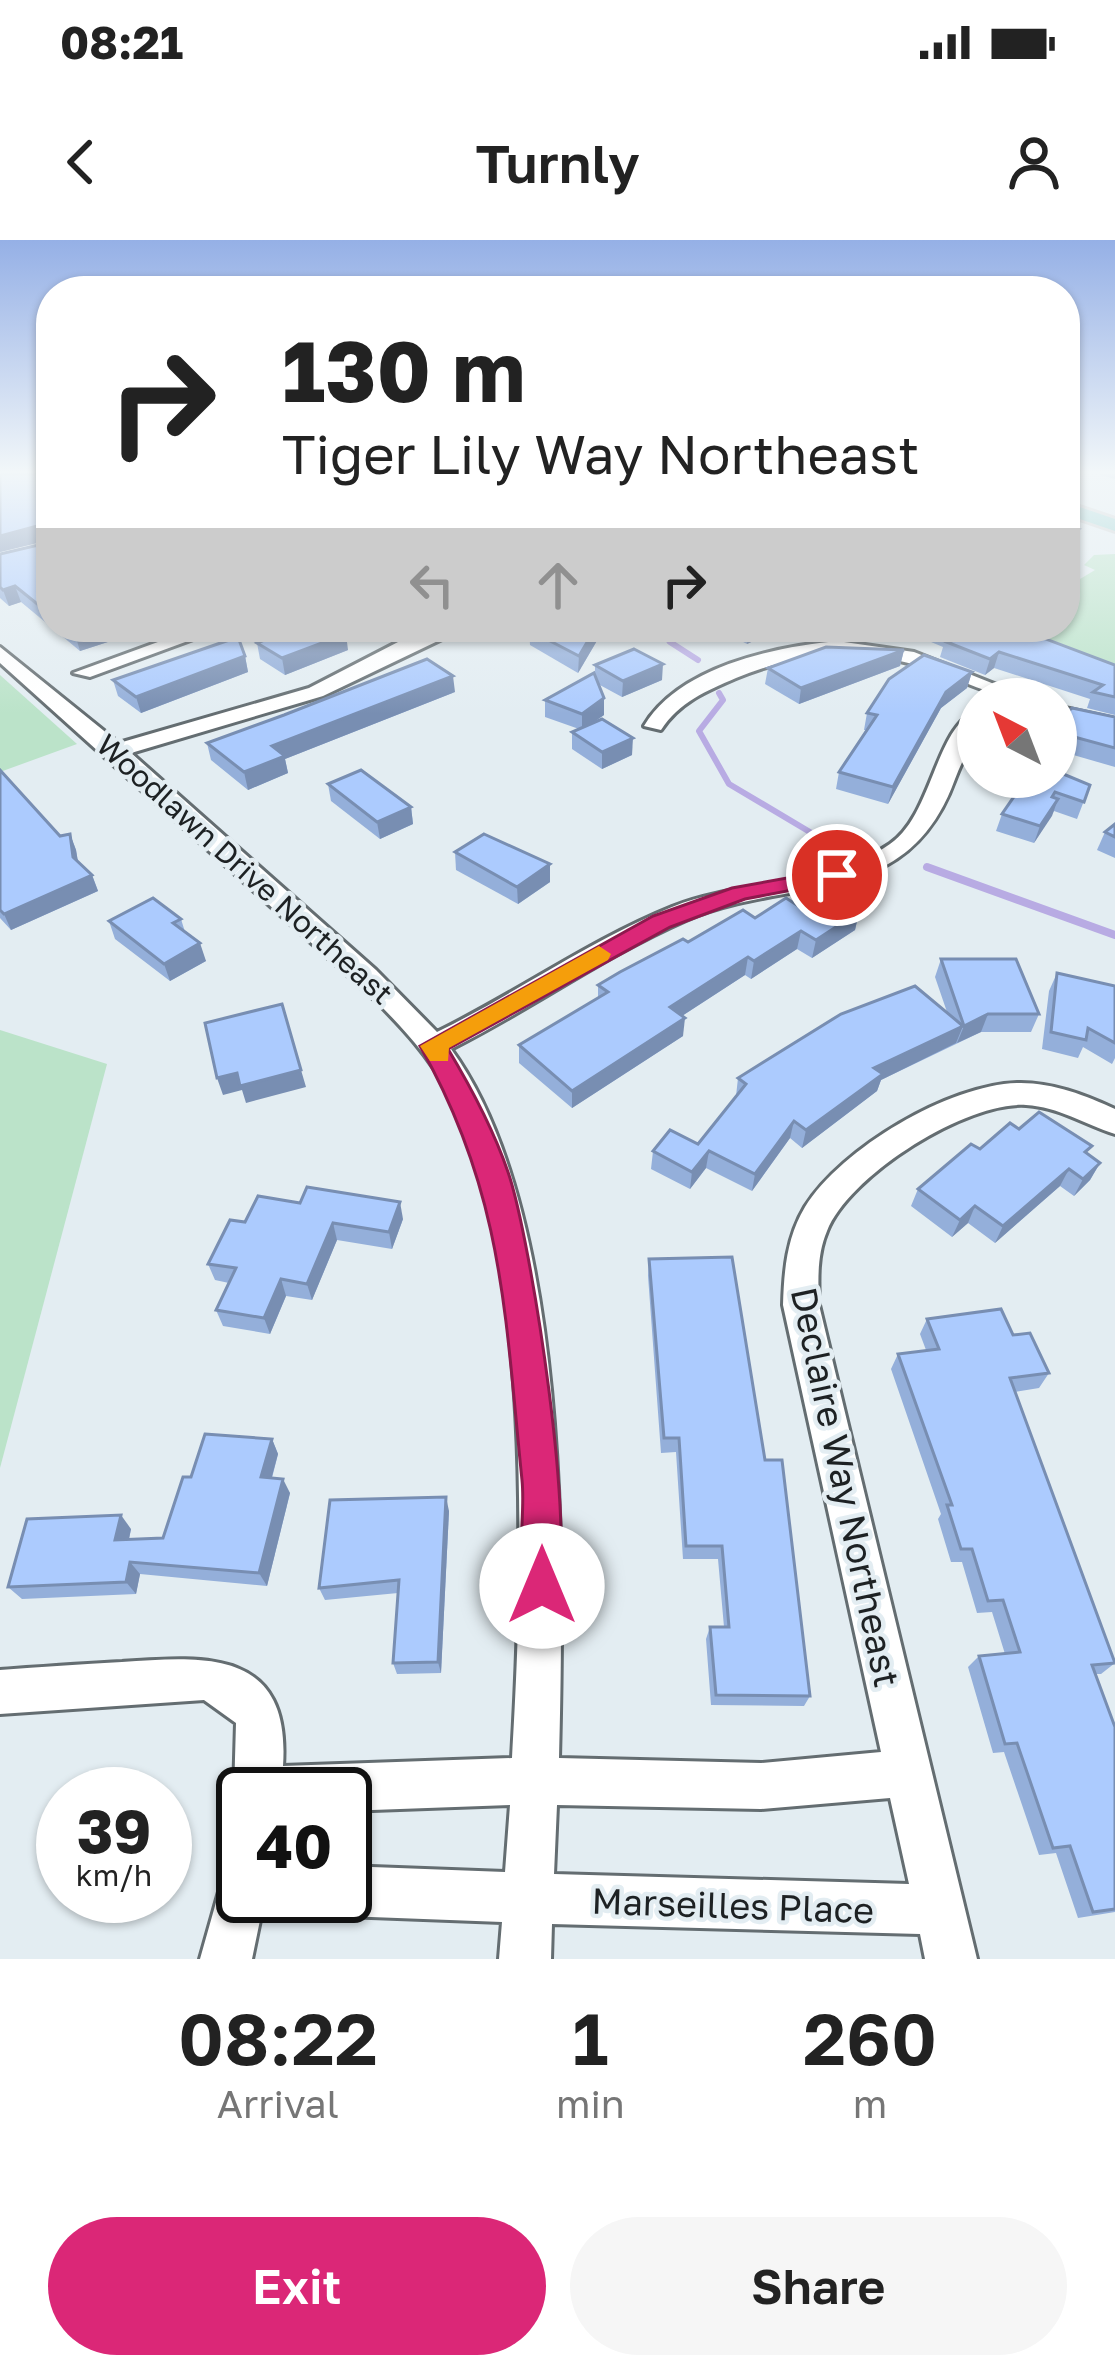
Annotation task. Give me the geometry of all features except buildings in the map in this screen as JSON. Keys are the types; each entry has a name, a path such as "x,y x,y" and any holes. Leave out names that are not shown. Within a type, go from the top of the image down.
{"street":[{"path":"83,673 173,642"},
{"path":"123,756 336,685 417,642"},
{"path":"654,726 679,698 768,656 825,642"},
{"path":"859,642 904,652 966,678"},
{"name":"Woodlawn Drive Northeast","path":"0,653 123,756 433,1046 470,1110 496,1177 524,1329 542,1501 536,1780 525,1959"},
{"path":"1077,717 1115,725"},
{"path":"433,1046 674,916 740,893 862,869 886,857 930,817 957,751"},
{"name":"Declaire Way Northeast","path":"951,1959 801,1305 805,1236 817,1209 839,1186 961,1101 995,1093 1031,1094 1067,1101 1115,1122"},
{"path":"0,1692 204,1678 236,1686 255,1710 263,1745 261,1767"},
{"path":"372,1787 536,1780 761,1786 908,1773"},
{"name":"Marseilles Place","path":"372,1892 870,1911 937,1908"},
{"path":"226,1959 235,1923"}],"green space":[{"path":"1115,554 1115,666 1055,642 1080,642 1080,579 1095,570 1084,565 1094,555"},
{"path":"0,675 77,744 0,772"},
{"path":"0,1030 107,1064 0,1468"}],"waterway":[{"path":"670,642 675,645"},
{"path":"670,642 698,660"},
{"path":"719,693 723,700 699,731 729,784 830,844 863,845"},
{"path":"927,867 1115,935"}],"slow traffic":[{"path":"439,1054 433,1046 599,954"}],"route":[{"path":"542,1586 542,1501 515,1265 496,1177 470,1110 433,1046 662,921 740,893 837,875"}]}
